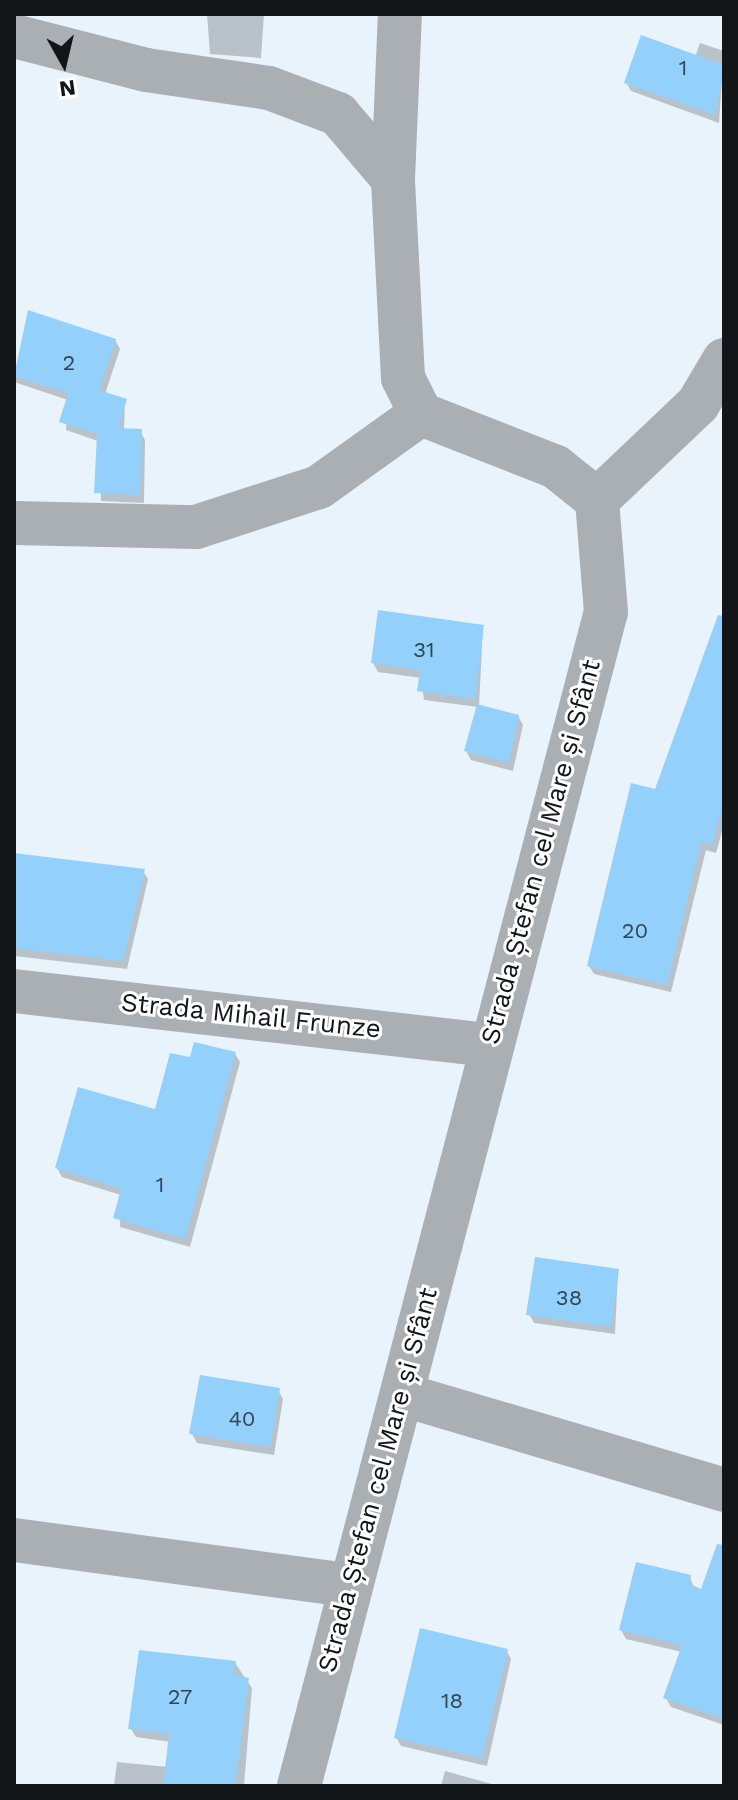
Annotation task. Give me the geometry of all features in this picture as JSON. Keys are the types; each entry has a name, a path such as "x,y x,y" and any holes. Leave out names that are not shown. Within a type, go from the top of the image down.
{"street":[{"path":"400,14 393,179 397,347 421,414 556,467 597,500 698,404 724,360"},
{"path":"14,36 146,70 269,88 338,114 393,179"},
{"path":"14,523 196,527 319,487 421,414"},
{"name":"Strada Ștefan cel Mare și Sfânt","path":"299,1786 349,1585 404,1395 488,1045 606,612 597,500"},
{"name":"Strada Mihail Frunze","path":"14,991 488,1045"},
{"path":"404,1395 724,1490"},
{"path":"14,1540 349,1585"}],"building":[{"path":"641,35 724,65 715,115 624,83"},
{"path":"28,310 116,339 99,390 127,399 118,428 142,429 140,495 94,493 97,434 59,422 68,393 14,376"},
{"path":"378,610 484,625 475,699 417,691 420,670 371,663"},
{"path":"718,615 724,616 724,800 712,845 701,842 667,985 587,966 631,783 655,789"},
{"path":"477,704 519,715 509,763 464,751"},
{"path":"14,853 145,869 123,961 14,948"},
{"path":"194,1042 236,1052 185,1239 113,1218 121,1189 55,1168 78,1087 155,1109 170,1053 190,1057"},
{"path":"535,1257 619,1269 611,1327 526,1315"},
{"path":"200,1375 280,1388 270,1447 189,1434"},
{"path":"717,1544 724,1545 724,1719 663,1698 682,1645 619,1630 636,1562 691,1575 689,1584 701,1589"},
{"path":"420,1628 508,1649 482,1758 394,1738"},
{"path":"139,1650 236,1661 234,1675 249,1678 235,1786 163,1786 169,1734 128,1729"}]}
